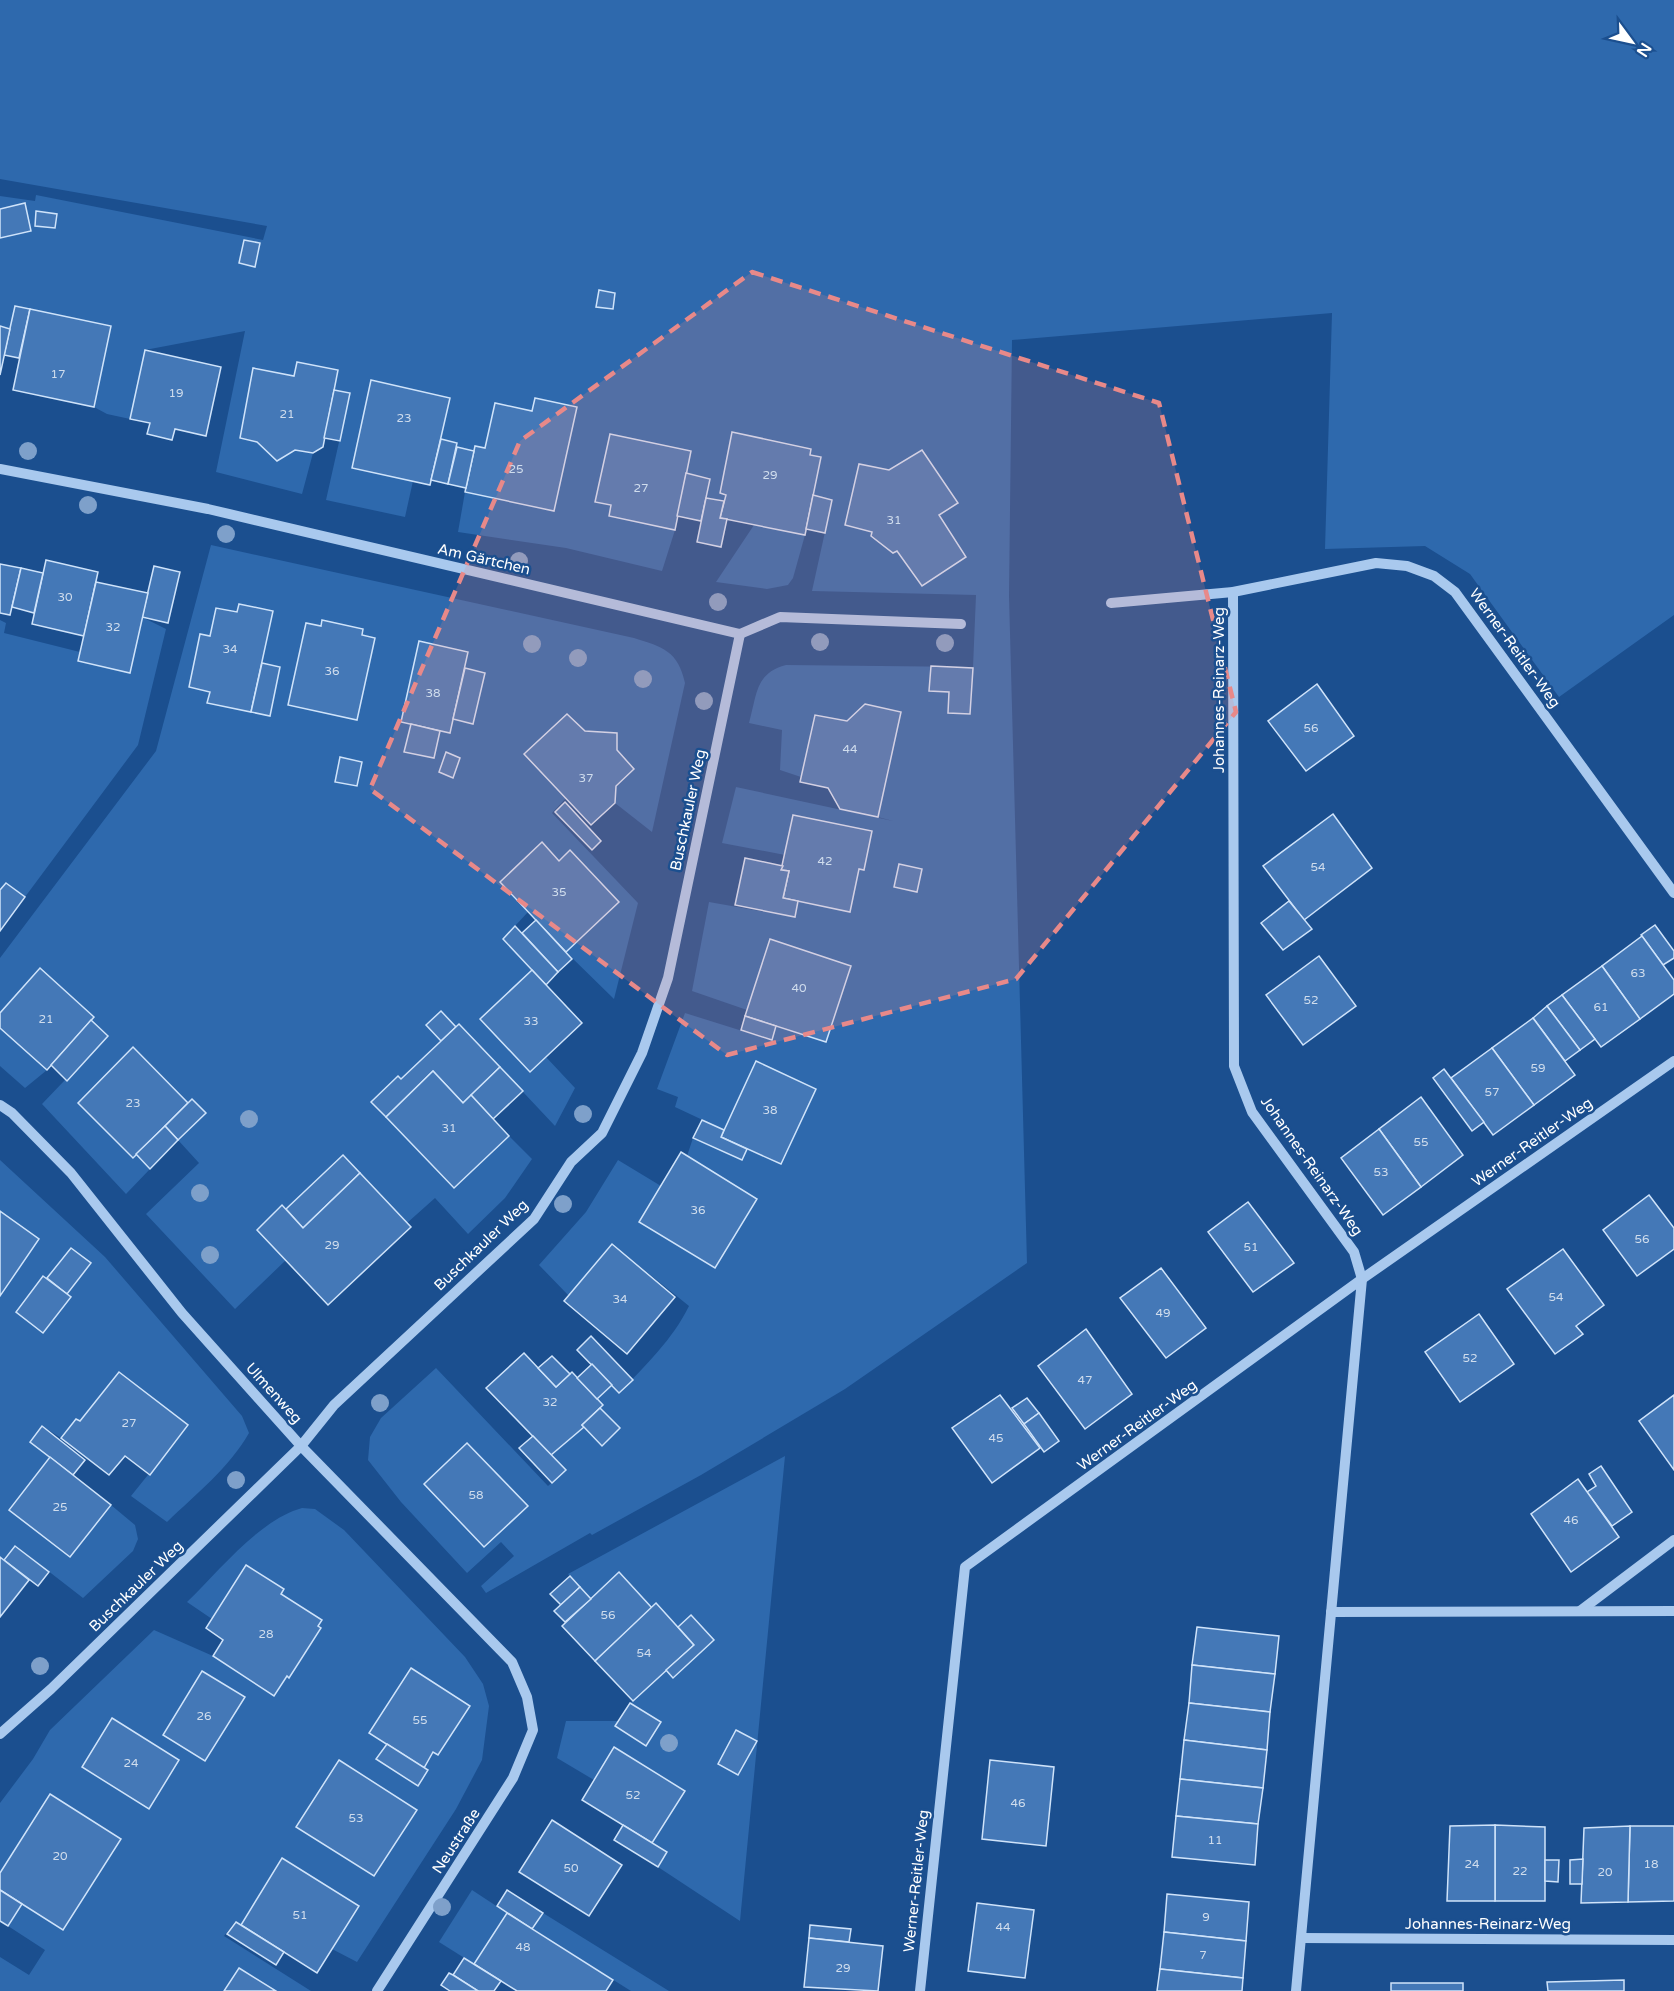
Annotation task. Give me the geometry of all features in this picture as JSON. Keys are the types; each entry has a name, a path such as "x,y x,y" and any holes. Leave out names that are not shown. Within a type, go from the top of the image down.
{"street":[{"name":"Am Gärtchen","path":"0,469 208,509 740,634"},
{"name":"Werner-Reitler-Weg","path":"1111,603 1233,592 1376,563 1407,566 1434,576 1455,592 1674,893"},
{"name":"Johannes-Reinarz-Weg","path":"1233,592 1234,1066 1252,1112 1354,1252 1362,1278 1296,1991"},
{"path":"740,634 780,617 961,624"},
{"name":"Buschkauler Weg","path":"0,1734 51,1689 301,1446 334,1406 534,1219 571,1162 602,1133 642,1053 668,978 740,634"},
{"name":"Werner-Reitler-Weg","path":"920,1991 965,1568 1362,1278 1674,1061"},
{"name":"Ulmenweg","path":"0,1106 12,1113 71,1173 182,1313 301,1446 512,1662 527,1697"},
{"path":"1580,1612 1674,1540"},
{"path":"1331,1612 1674,1611"},
{"name":"Neustraße","path":"377,1991 513,1778 533,1730 527,1697"},
{"name":"Johannes-Reinarz-Weg","path":"1301,1938 1674,1940"}],"highlighted area":[{"path":"752,272 1159,403 1236,712 1016,979 727,1055 370,789 520,441"}],"shaded area":[{"path":"0,0 1674,0 1674,615 1559,697 1470,574 1425,546 1325,549 1332,313 1012,340 1009,596 1027,1263 845,1389 701,1475 592,1535 590,1533 486,1593 481,1586 514,1556 501,1542 467,1573 401,1502 368,1460 370,1437 381,1418 436,1368 548,1486 566,1470 551,1455 584,1427 602,1445 620,1428 600,1408 603,1405 597,1399 612,1385 619,1393 667,1341 689,1306 612,1244 569,1296 539,1265 586,1212 618,1160 661,1186 639,1222 715,1268 757,1199 687,1156 693,1138 741,1160 747,1149 781,1164 816,1089 756,1061 724,1130 675,1107 678,1097 657,1089 685,1013 771,1040 776,1026 826,1042 851,966 770,939 747,1010 692,991 709,902 794,917 798,901 849,912 859,869 864,870 872,831 794,815 785,855 722,843 736,787 893,821 878,817 901,712 865,704 847,721 815,715 801,777 780,770 782,730 749,723 759,686 768,674 786,665 973,667 976,595 812,591 832,500 813,495 821,457 810,455 811,449 732,433 720,493 726,495 724,501 706,498 710,478 686,473 691,451 610,435 595,502 611,505 609,516 675,530 662,571 566,548 458,532 465,492 554,511 576,407 535,398 532,411 495,403 485,448 475,446 474,451 457,447 456,443 441,439 449,398 371,381 352,467 413,481 405,517 326,500 350,393 334,390 338,370 298,362 294,376 253,372 240,438 313,453 302,494 216,472 245,331 145,350 130,419 107,414 94,407 111,326 15,306 10,329 0,326 0,196 35,201 36,195 263,240 267,226 0,179"},
{"path":"754,525 805,535 793,578 788,585 767,589 716,582"},
{"path":"211,545 634,638 668,652 678,664 685,683 652,832 615,803 616,786 634,769 617,750 525,754 566,798 552,813 638,903 614,999 566,952 619,902 571,851 559,861 542,842 500,882 528,912 503,939 532,970 480,1020 530,1072 546,1057 575,1088 555,1126 459,1024 456,1027 441,1011 426,1025 441,1041 401,1079 398,1076 372,1102 453,1188 509,1136 532,1159 505,1198 468,1234 435,1198 407,1223 343,1155 286,1209 282,1206 257,1230 286,1260 235,1309 146,1214 199,1163 178,1140 206,1113 192,1099 188,1103 133,1048 78,1102 132,1158 136,1154 150,1169 126,1194 42,1104 108,1035 91,1020 94,1017 40,968 0,1013 0,958 156,751"},
{"path":"142,617 166,629 138,745 25,897 6,883 0,890 0,620 6,623 4,633 80,652 78,661 129,673"},
{"path":"0,1028 47,1070 25,1088 0,1066"},
{"path":"0,1160 105,1257 242,1416 249,1433 222,1469 167,1522 131,1496 188,1425 119,1372 80,1421 76,1419 61,1438 42,1426 30,1442 50,1457 9,1510 72,1554 111,1505 135,1525 138,1539 133,1551 83,1598 16,1546 4,1560 0,1557 0,1296 39,1239 0,1211"},
{"path":"785,1456 740,1921 658,1867 667,1852 652,1843 684,1790 615,1747 594,1780 557,1758 566,1721 619,1721 616,1727 646,1746 660,1722 630,1703 666,1670 674,1678 714,1640 691,1616 678,1627 656,1604 652,1608 591,1599 568,1574"},
{"path":"302,1508 315,1509 344,1530 465,1657 483,1684 489,1706 482,1760 456,1809 357,1962 332,1949 358,1906 283,1858 241,1925 235,1922 224,1936 311,1991 276,1991 239,1968 224,1991 0,1991 0,1957 29,1975 45,1950 8,1926 22,1904 63,1930 50,1794 0,1873 0,1803 33,1759 50,1730 154,1630 213,1656 274,1696 287,1676 289,1678 321,1629 318,1626 322,1620 281,1594 212,1619 187,1602 255,1535 270,1523"},
{"path":"472,1890 507,1913 474,1964 439,1942"},
{"path":"543,1913 669,1991 631,1991 532,1929"}],"building":[{"path":"25,203 31,231 0,238 0,209"},
{"path":"36,211 57,214 55,228 35,226"},
{"path":"244,240 260,243 255,267 239,263"},
{"path":"599,290 615,293 613,309 596,307"},
{"path":"15,306 30,309 19,358 4,355"},
{"path":"30,309 111,326 94,407 13,390"},
{"path":"0,326 10,329 0,375"},
{"path":"145,350 221,367 206,436 175,429 172,440 147,434 150,423 130,419"},
{"path":"297,362 338,370 323,447 313,453 295,450 277,461 257,442 240,438 253,368 294,376"},
{"path":"371,380 450,398 430,485 352,468"},
{"path":"334,390 350,393 340,441 324,438"},
{"path":"535,398 577,407 554,511 465,492 475,446 485,448 495,403 532,411"},
{"path":"732,432 811,449 810,455 821,457 805,535 720,518 726,495 720,493"},
{"path":"610,434 691,451 675,530 609,516 611,505 595,502"},
{"path":"441,439 457,443 448,484 431,480"},
{"path":"457,447 474,451 466,488 448,484"},
{"path":"922,450 958,503 939,515 966,557 922,586 897,551 893,553 871,536 872,532 845,525 859,464 889,470"},
{"path":"686,473 710,479 701,521 677,516"},
{"path":"813,495 832,500 825,533 806,529"},
{"path":"706,498 724,501 720,518 727,519 721,547 697,542"},
{"path":"46,560 98,572 84,636 32,624"},
{"path":"0,564 21,568 10,615 0,613"},
{"path":"154,566 180,572 168,623 142,617"},
{"path":"21,568 43,573 34,613 12,607"},
{"path":"96,582 148,593 130,673 78,661"},
{"path":"239,604 273,611 251,712 207,703 210,692 189,687 200,634 210,636 216,608 237,612"},
{"path":"322,620 363,629 362,635 375,638 357,720 288,705 306,623 321,626"},
{"path":"419,641 468,652 450,733 401,722"},
{"path":"262,663 280,667 270,716 251,712"},
{"path":"931,666 973,668 970,714 948,713 949,692 929,691"},
{"path":"465,668 485,673 473,724 453,719"},
{"path":"1317,684 1354,736 1306,771 1268,721"},
{"path":"865,704 901,712 878,817 840,809 828,788 800,782 815,715 847,721"},
{"path":"567,714 585,731 617,733 617,750 634,769 616,786 615,803 591,825 524,754"},
{"path":"411,724 440,731 434,758 404,752"},
{"path":"446,752 460,758 453,778 439,772"},
{"path":"340,757 362,762 357,786 335,782"},
{"path":"565,802 601,841 592,850 555,812"},
{"path":"1333,814 1372,868 1304,920 1263,866"},
{"path":"793,815 872,831 864,870 859,869 850,912 783,898 789,871 781,870"},
{"path":"542,842 559,861 570,850 619,902 566,952 500,882"},
{"path":"745,858 783,866 781,870 789,871 783,898 798,901 795,917 735,905"},
{"path":"899,864 922,869 917,892 894,887"},
{"path":"6,883 25,897 0,931 0,890"},
{"path":"1289,901 1312,929 1283,950 1261,923"},
{"path":"536,920 572,959 558,972 522,933"},
{"path":"1655,925 1674,951 1674,958 1663,965 1641,935"},
{"path":"515,926 558,972 546,985 503,939"},
{"path":"1642,936 1674,980 1674,994 1640,1019 1602,966"},
{"path":"770,939 851,966 826,1042 745,1016"},
{"path":"1319,956 1356,1006 1303,1045 1266,995"},
{"path":"1602,966 1640,1019 1601,1047 1562,995"},
{"path":"40,968 94,1017 47,1070 0,1028 0,1013"},
{"path":"532,970 582,1023 530,1072 480,1019"},
{"path":"1562,995 1595,1039 1580,1050 1547,1006"},
{"path":"1547,1006 1580,1050 1565,1061 1533,1018"},
{"path":"441,1011 456,1027 441,1041 426,1025"},
{"path":"745,1016 776,1026 772,1040 741,1030"},
{"path":"1533,1018 1575,1075 1534,1105 1492,1048"},
{"path":"91,1020 108,1036 67,1081 51,1065"},
{"path":"459,1024 500,1067 463,1103 433,1071 386,1117 371,1102 398,1076 401,1079"},
{"path":"133,1047 188,1103 133,1158 78,1103"},
{"path":"1492,1048 1534,1105 1493,1135 1451,1078"},
{"path":"756,1061 816,1089 781,1164 721,1137"},
{"path":"500,1067 523,1091 493,1119 471,1095"},
{"path":"1444,1069 1484,1122 1472,1131 1433,1078"},
{"path":"433,1071 463,1103 471,1095 509,1136 454,1188 386,1117"},
{"path":"1421,1097 1463,1155 1421,1187 1379,1129"},
{"path":"192,1099 206,1113 178,1140 165,1126"},
{"path":"702,1120 724,1130 721,1137 747,1149 742,1160 693,1138"},
{"path":"165,1126 178,1140 150,1169 136,1154"},
{"path":"1379,1129 1421,1187 1383,1215 1341,1158"},
{"path":"681,1152 757,1199 715,1268 639,1222"},
{"path":"343,1155 360,1173 303,1228 286,1209"},
{"path":"360,1173 411,1227 328,1305 257,1230 282,1205 303,1228"},
{"path":"1649,1195 1674,1228 1674,1249 1637,1276 1603,1230"},
{"path":"1248,1202 1294,1263 1253,1292 1208,1232"},
{"path":"0,1211 39,1239 0,1296"},
{"path":"612,1244 675,1297 627,1354 564,1301"},
{"path":"71,1248 91,1263 67,1294 47,1278"},
{"path":"1563,1249 1604,1305 1576,1326 1583,1334 1555,1354 1507,1289"},
{"path":"1161,1268 1206,1328 1166,1358 1120,1298"},
{"path":"43,1276 71,1297 43,1333 16,1312"},
{"path":"1479,1314 1514,1364 1460,1402 1425,1352"},
{"path":"1086,1329 1132,1394 1085,1429 1038,1366"},
{"path":"591,1336 633,1380 619,1393 577,1350"},
{"path":"524,1353 556,1387 572,1372 603,1405 582,1425 584,1427 551,1455 486,1388"},
{"path":"552,1356 570,1374 556,1387 538,1368"},
{"path":"592,1364 612,1385 597,1399 577,1378"},
{"path":"119,1372 188,1425 150,1475 125,1456 109,1475 61,1438 76,1419 80,1421"},
{"path":"1000,1395 1040,1448 992,1483 952,1428"},
{"path":"1674,1395 1674,1470 1639,1421"},
{"path":"1027,1398 1039,1413 1024,1424 1012,1408"},
{"path":"600,1408 620,1428 602,1446 582,1425"},
{"path":"1039,1413 1059,1441 1044,1452 1024,1424"},
{"path":"42,1426 85,1460 73,1475 30,1442"},
{"path":"533,1436 566,1470 552,1483 519,1448"},
{"path":"467,1443 528,1506 484,1547 424,1484"},
{"path":"50,1457 111,1505 70,1557 9,1510"},
{"path":"1601,1466 1632,1512 1612,1526 1587,1492 1596,1486 1589,1474"},
{"path":"1578,1479 1619,1537 1571,1572 1531,1514"},
{"path":"15,1546 49,1572 38,1586 4,1560"},
{"path":"0,1557 29,1580 0,1617"},
{"path":"246,1565 284,1589 281,1594 322,1620 318,1626 321,1628 289,1678 287,1676 274,1696 213,1656 223,1640 206,1628"},
{"path":"619,1572 652,1608 595,1661 562,1626"},
{"path":"570,1576 580,1587 561,1605 550,1594"},
{"path":"580,1587 591,1599 565,1622 554,1611"},
{"path":"656,1603 694,1645 633,1701 595,1661"},
{"path":"691,1615 714,1640 673,1678 666,1670 694,1645 678,1627"},
{"path":"1197,1627 1279,1636 1275,1674 1192,1665"},
{"path":"1192,1665 1275,1674 1270,1712 1189,1703"},
{"path":"411,1668 470,1706 438,1755 433,1752 424,1768 369,1733"},
{"path":"202,1671 245,1697 205,1761 163,1735"},
{"path":"630,1703 661,1722 646,1746 615,1726"},
{"path":"1189,1703 1270,1712 1267,1750 1184,1740"},
{"path":"112,1718 179,1760 149,1809 82,1767"},
{"path":"736,1730 757,1741 738,1775 718,1764"},
{"path":"1184,1740 1267,1750 1263,1788 1180,1779"},
{"path":"387,1744 428,1770 418,1786 376,1759"},
{"path":"614,1747 685,1791 652,1843 582,1800"},
{"path":"339,1760 417,1810 374,1876 296,1827"},
{"path":"990,1760 1054,1767 1046,1846 982,1839"},
{"path":"1180,1779 1263,1788 1258,1824 1176,1816"},
{"path":"50,1794 121,1839 63,1930 0,1890 0,1873"},
{"path":"1176,1816 1258,1824 1255,1865 1172,1857"},
{"path":"552,1820 622,1865 589,1916 519,1872"},
{"path":"623,1825 667,1852 658,1867 614,1840"},
{"path":"1495,1825 1545,1827 1545,1901 1495,1901"},
{"path":"1495,1825 1495,1901 1447,1901 1450,1826"},
{"path":"1630,1826 1674,1826 1674,1901 1628,1902"},
{"path":"1630,1826 1628,1902 1581,1903 1584,1828"},
{"path":"282,1858 359,1906 317,1973 241,1925"},
{"path":"1583,1859 1582,1884 1570,1884 1570,1860"},
{"path":"1545,1860 1559,1860 1558,1882 1545,1881"},
{"path":"0,1890 22,1904 8,1926 0,1921"},
{"path":"507,1890 543,1913 532,1929 497,1906"},
{"path":"1167,1894 1249,1902 1246,1941 1164,1932"},
{"path":"977,1903 1034,1910 1025,1978 968,1971"},
{"path":"507,1913 613,1980 606,1991 517,1991 474,1964"},
{"path":"236,1922 284,1952 276,1965 227,1934"},
{"path":"810,1925 851,1929 849,1942 809,1938"},
{"path":"1164,1932 1246,1941 1243,1978 1160,1969"},
{"path":"809,1938 883,1946 878,1991 804,1987"},
{"path":"464,1958 501,1981 494,1991 478,1991 453,1975"},
{"path":"239,1968 276,1991 224,1991"},
{"path":"1160,1969 1243,1978 1242,1991 1157,1991"},
{"path":"449,1973 478,1991 450,1991 441,1985"},
{"path":"1624,1980 1624,1991 1548,1991 1547,1982"},
{"path":"1391,1983 1463,1983 1463,1991 1391,1991"}]}
